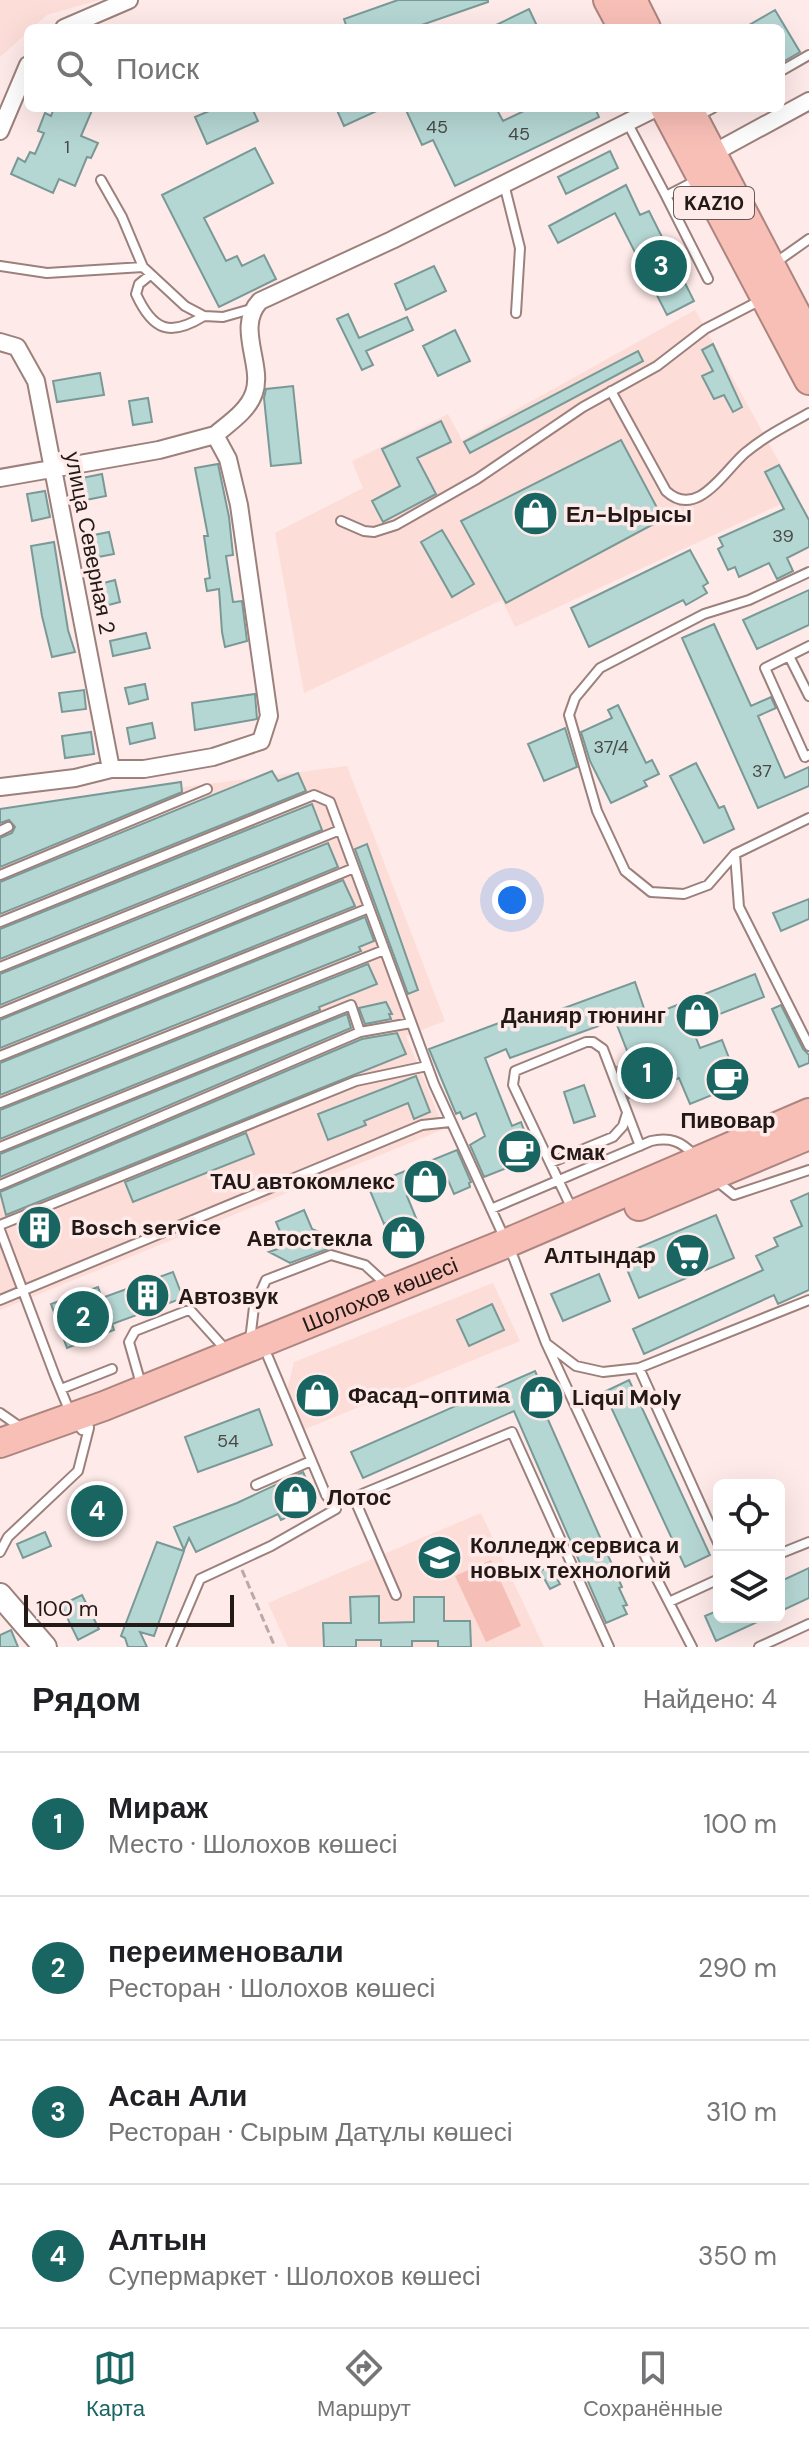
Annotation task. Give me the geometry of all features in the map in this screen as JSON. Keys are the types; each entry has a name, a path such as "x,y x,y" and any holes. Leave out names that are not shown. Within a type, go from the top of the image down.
{"highway":[{"path":"608,0 621,24"},
{"path":"632,0 644,24"},
{"name":"KAZ10","path":"668,112 809,339"},
{"name":"KAZ10","path":"698,112 702,165"},
{"name":"KAZ10","path":"772,284 809,380"},
{"path":"702,1168 807,1128"},
{"name":"Шолохов көшесі","path":"0,1443 27,1432 81,1425 143,1390 249,1353 666,1194 754,1136 807,1128"},
{"name":"Шолохов көшесі","path":"0,1464 81,1425 391,1290 510,1251 573,1213 702,1168"}],"street":[{"path":"73,24 128,0"},
{"path":"0,131 24,74"},
{"path":"702,165 809,101"},
{"path":"0,478 159,450 215,435 241,414 255,392 249,322 251,309 260,301 392,240 648,112"},
{"name":"улица Северная 2","path":"0,342 17,347 36,381 111,769"},
{"path":"0,787 213,757 261,741 269,716 239,505 228,459 215,435"},
{"path":"0,1595 45,1647"}],"lane":[{"path":"785,69 809,55"},
{"path":"627,122 708,279"},
{"path":"666,196 702,165"},
{"path":"101,180 122,217 143,267 185,306 204,316 223,317 251,309"},
{"path":"503,184 520,248 516,313"},
{"path":"341,521 374,532 396,525 477,479 583,407 657,366 772,284 809,239"},
{"path":"0,266 47,273 143,267"},
{"path":"150,275 139,284 136,294 145,314 166,328 183,328 204,316"},
{"path":"611,391 666,491 675,500 686,500 713,489 744,454 809,413"},
{"path":"809,572 749,600 704,614 600,668 575,698 569,715 597,811 625,871 651,892 684,894 708,885 735,854 809,818"},
{"path":"809,646 765,668 805,757 809,755"},
{"path":"789,656 809,696"},
{"path":"0,875 207,789"},
{"path":"0,922 314,795 330,802 450,1122 510,1251 546,1343 692,1647"},
{"path":"0,967 340,830"},
{"path":"735,854 739,907 809,1046"},
{"path":"0,1013 354,868"},
{"path":"0,1056 369,908"},
{"path":"0,1103 384,950"},
{"path":"0,1147 351,1005 360,1032"},
{"path":"0,1185 360,1032 411,1023"},
{"path":"573,1213 513,1085 515,1071 586,1042 593,1042 603,1049 640,1146"},
{"path":"0,1552 8,1537 78,1471 81,1425 61,1389 0,1227 356,1081 427,1066"},
{"path":"550,1163 613,1137 623,1126 627,1113"},
{"path":"0,1300 422,1125 450,1122"},
{"path":"491,1209 664,1138 685,1145 702,1168 734,1195 809,1170"},
{"path":"249,1353 254,1307 266,1280 331,1255 365,1265 391,1290"},
{"path":"546,1343 576,1366 603,1372 639,1368 809,1300"},
{"path":"143,1390 129,1342 135,1331 191,1311 249,1353 336,1509 271,1546 200,1579 171,1647"},
{"path":"639,1368 713,1532"},
{"path":"61,1389 112,1369"},
{"path":"0,1413 27,1432"},
{"path":"326,1495 354,1498 512,1432 609,1647"},
{"path":"256,1485 311,1461"},
{"path":"354,1498 396,1595"},
{"path":"785,1552 809,1542"},
{"path":"669,1602 713,1582"},
{"path":"759,1647 809,1624"}],"path":[{"path":"238,1561 275,1647"}],"shaded area":[{"path":"0,0 99,0 47,15 37,24 24,24 24,36 0,57"},
{"name":"Ел-Ырысы","path":"695,310 798,496 515,627 502,600 304,693 275,533 363,488 352,461 448,414 462,440"},
{"path":"347,766 445,1021 406,1036 444,1129 0,1310 0,811"},
{"name":"Фасад-оптима","path":"493,1283 520,1341 303,1430 287,1391 294,1362"},
{"name":"Колледж сервиса и новых технологий","path":"481,1513 544,1647 288,1647 268,1603"},
{"path":"491,1560 521,1626 486,1642 455,1576"}],"building":[{"path":"398,0 488,0 425,24 346,24 344,19"},
{"path":"529,9 536,24 498,24"},
{"path":"775,10 783,24 751,24"},
{"path":"785,27 800,52 785,61"},
{"path":"52,112 91,112 81,136 98,143 91,158 87,157 75,186 59,179 53,193 11,174 18,158 25,162 30,152 35,154 44,133 38,131 45,113 51,116"},
{"path":"207,112 254,112 258,121 207,144 195,117"},
{"path":"338,112 374,112 344,126"},
{"path":"407,112 498,112 503,121 522,112 597,112 599,117 455,186 433,140 422,145"},
{"path":"255,148 273,183 204,218 226,261 237,256 242,266 264,255 276,279 219,307 162,195"},
{"path":"610,151 618,168 566,194 558,177"},
{"path":"626,185 640,215 649,211 694,301 667,315 615,213 558,243 549,226"},
{"path":"434,266 446,291 406,310 395,284"},
{"path":"348,314 359,338 407,317 413,330 366,351 373,365 362,370 337,319"},
{"path":"455,330 470,361 438,376 423,346"},
{"path":"713,344 742,407 733,412 724,395 714,399 702,376 713,371 702,350"},
{"path":"638,351 643,361 470,453 464,442"},
{"path":"100,373 104,395 57,402 53,381"},
{"path":"293,386 301,463 271,466 264,398 266,389"},
{"path":"148,398 152,422 133,425 129,401"},
{"path":"441,421 451,442 417,458 436,494 383,522 372,501 400,486 382,449"},
{"path":"621,440 663,519 506,603 461,521"},
{"path":"218,464 229,517 233,555 226,556 233,602 242,601 247,641 225,647 219,589 207,591 205,579 210,578 204,536 208,536 195,468"},
{"path":"779,465 809,520 809,547 787,558 793,571 777,579 769,563 739,577 735,567 728,570 718,549 723,546 719,538 784,509 765,472"},
{"path":"102,474 106,496 76,502 72,480"},
{"path":"45,491 50,517 32,521 27,494"},
{"path":"442,530 474,584 452,597 421,542"},
{"path":"109,532 114,554 88,559 84,537"},
{"path":"54,542 68,630 75,652 52,657 31,546"},
{"path":"690,550 708,583 703,586 707,593 686,605 683,600 589,647 571,608"},
{"path":"115,580 120,602 101,607 96,585"},
{"path":"809,590 809,625 757,649 743,620"},
{"path":"714,624 751,706 771,697 776,708 758,716 785,778 809,767 809,786 758,808 682,638"},
{"path":"146,633 150,648 113,656 110,641"},
{"path":"145,684 148,699 129,704 125,688"},
{"path":"84,690 86,709 62,712 59,693"},
{"path":"255,694 257,719 195,730 192,703"},
{"path":"618,705 646,763 652,760 659,774 644,781 647,786 611,803 590,761 581,732 612,718 608,710"},
{"path":"152,723 155,738 130,744 127,728"},
{"path":"565,728 577,767 544,781 528,744"},
{"path":"91,732 94,754 65,758 62,736"},
{"path":"696,763 719,808 724,806 734,829 704,843 670,776"},
{"path":"272,771 278,781 298,773 306,791 0,914 0,882"},
{"path":"181,782 182,792 0,867 0,838 12,833 15,827 9,820 0,823 0,809"},
{"path":"312,804 322,830 0,959 0,929"},
{"path":"328,843 338,867 0,1005 0,974"},
{"path":"367,844 418,990 408,994 355,849"},
{"path":"343,880 355,906 0,1048 0,1020"},
{"path":"809,899 809,919 781,931 773,913"},
{"path":"365,917 374,941 359,947 361,951 0,1095 0,1063"},
{"path":"368,964 377,984 0,1139 0,1110"},
{"path":"755,974 764,997 691,1025 700,1048 722,1040 739,1084 690,1104 679,1078 629,1098 617,1067 631,1061 615,1020 510,1058 506,1049 485,1058 512,1126 521,1122 534,1157 484,1177 470,1145 485,1136 476,1113 463,1119 460,1112 456,1114 429,1049 534,1010 537,1018 635,982 647,1017"},
{"path":"386,1002 391,1019 365,1024 359,1008"},
{"path":"781,1005 809,1055 809,1063 799,1067 772,1009"},
{"path":"347,1014 351,1028 0,1177 0,1154"},
{"path":"397,1033 406,1054 6,1215 0,1192 362,1039"},
{"path":"416,1076 430,1112 414,1119 408,1103 328,1140 318,1114"},
{"path":"584,1085 595,1116 574,1123 564,1092"},
{"path":"246,1133 254,1154 133,1202 125,1182"},
{"path":"457,1150 471,1182 470,1187 454,1194 448,1180 407,1196 425,1240 400,1250 389,1222 384,1224 368,1186"},
{"path":"809,1193 809,1290 778,1304 774,1295 644,1354 633,1329 763,1270 756,1256 778,1246 774,1238 802,1226 791,1201"},
{"path":"304,1210 312,1229 344,1243 290,1263 269,1252 286,1246 276,1222"},
{"name":"Bosch service","path":"44,1215 52,1233 36,1240 28,1221"},
{"path":"716,1215 734,1258 639,1298 621,1255"},
{"path":"173,1272 183,1298 112,1324 114,1330 67,1348 51,1304 98,1287 102,1298"},
{"path":"599,1274 610,1301 563,1321 551,1294"},
{"path":"492,1304 504,1330 469,1346 457,1320"},
{"path":"535,1371 549,1403 542,1406 622,1587 619,1588 627,1605 623,1606 627,1614 606,1623 514,1411 363,1478 351,1452"},
{"name":"Фасад-оптима","path":"328,1378 337,1399 306,1412 297,1390"},
{"path":"629,1380 710,1555 685,1567 604,1392"},
{"path":"259,1409 272,1445 198,1472 185,1437"},
{"path":"303,1472 317,1503 281,1520 278,1514 196,1552 189,1538 184,1550 174,1527 237,1503"},
{"path":"110,1486 124,1518 85,1535 70,1503"},
{"path":"45,1532 51,1546 23,1558 17,1544"},
{"path":"157,1542 184,1551 154,1636 140,1632 147,1647 128,1647 121,1636"},
{"path":"550,1566 560,1584 550,1589 540,1571"},
{"path":"809,1568 809,1598 785,1609 785,1579"},
{"path":"82,1595 99,1629 78,1640 61,1605"},
{"path":"379,1596 379,1623 414,1622 414,1597 444,1597 444,1621 470,1621 471,1647 438,1647 438,1641 412,1641 412,1647 381,1647 381,1640 356,1640 356,1647 324,1647 323,1623 351,1623 350,1597"},
{"path":"713,1613 713,1623 755,1623 716,1641 705,1616"},
{"path":"11,1630 18,1647 0,1647 0,1635"}],"place":[{"name":"Асан Али","path":"661,266"},
{"name":"Ел-Ырысы","path":"535,514"},
{"name":"Данияр тюнинг","path":"697,1015"},
{"name":"Мираж","path":"647,1073"},
{"name":"Пивовар","path":"728,1079"},
{"name":"Смак","path":"519,1152"},
{"name":"TAU автокомлекс","path":"426,1181"},
{"name":"Bosch service","path":"40,1227"},
{"name":"Автостекла","path":"403,1238"},
{"name":"Алтындар","path":"687,1255"},
{"name":"Автозвук","path":"147,1296"},
{"name":"переименовали","path":"83,1317"},
{"name":"Фасад-оптима","path":"317,1395"},
{"name":"Liqui Moly","path":"541,1397"},
{"name":"Лотос","path":"296,1497"},
{"name":"Алтын","path":"97,1511"},
{"name":"Колледж сервиса и новых технологий","path":"439,1558"}]}
